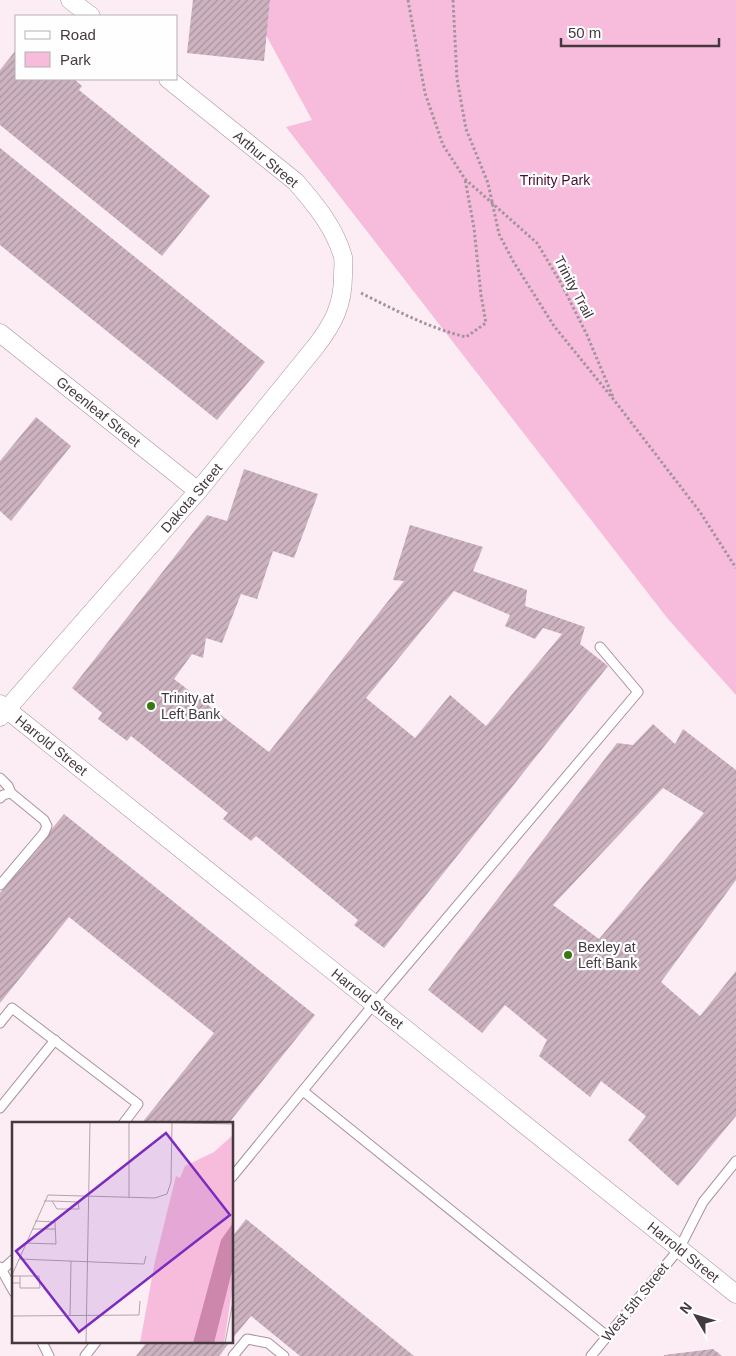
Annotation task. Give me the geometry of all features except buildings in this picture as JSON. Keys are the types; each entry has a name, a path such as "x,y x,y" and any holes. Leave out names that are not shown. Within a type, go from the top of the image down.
{"street":[{"path":"70,0 89,15"},
{"name":"Arthur Street","path":"169,80 296,182 324,217 343,258"},
{"name":"Dakota Street","path":"2,710 198,491 330,328 339,307 343,284 343,258"},
{"name":"Greenleaf Street","path":"0,333 198,491"},
{"name":"Harrold Street","path":"2,710 736,1294"}],"lane":[{"path":"234,1175 374,1005 638,692 600,648"},
{"path":"0,778 11,792 44,820 47,826 44,833 0,885"},
{"path":"0,798 11,792"},
{"path":"0,1023 12,1008 138,1104 124,1122"},
{"path":"0,1108 55,1040"},
{"path":"303,1091 607,1336"},
{"name":"West 5th Street","path":"591,1356 679,1249 703,1202 736,1161"},
{"path":"12,1260 1,1268 12,1288"},
{"path":"233,1356 247,1338 268,1343 284,1356"},
{"path":"43,1344 49,1356"},
{"path":"85,1356 94,1344"}],"path":[{"name":"Trinity Trail","path":"408,0 425,94 443,145 465,178 537,243 561,283 614,400"},
{"name":"Trinity Trail","path":"453,0 457,79 466,129 488,183 499,234 513,261 554,326 614,400 700,512 736,568"},
{"path":"343,284 412,318 446,332 466,337 486,323 480,295 474,228 465,178"}],"green space":[{"name":"Trinity Park","path":"270,0 736,0 736,695 668,619 286,127 312,120 266,35"}],"place":[{"name":"Trinity at Left Bank","path":"151,706"},
{"name":"Bexley at Left Bank","path":"568,955"}]}
